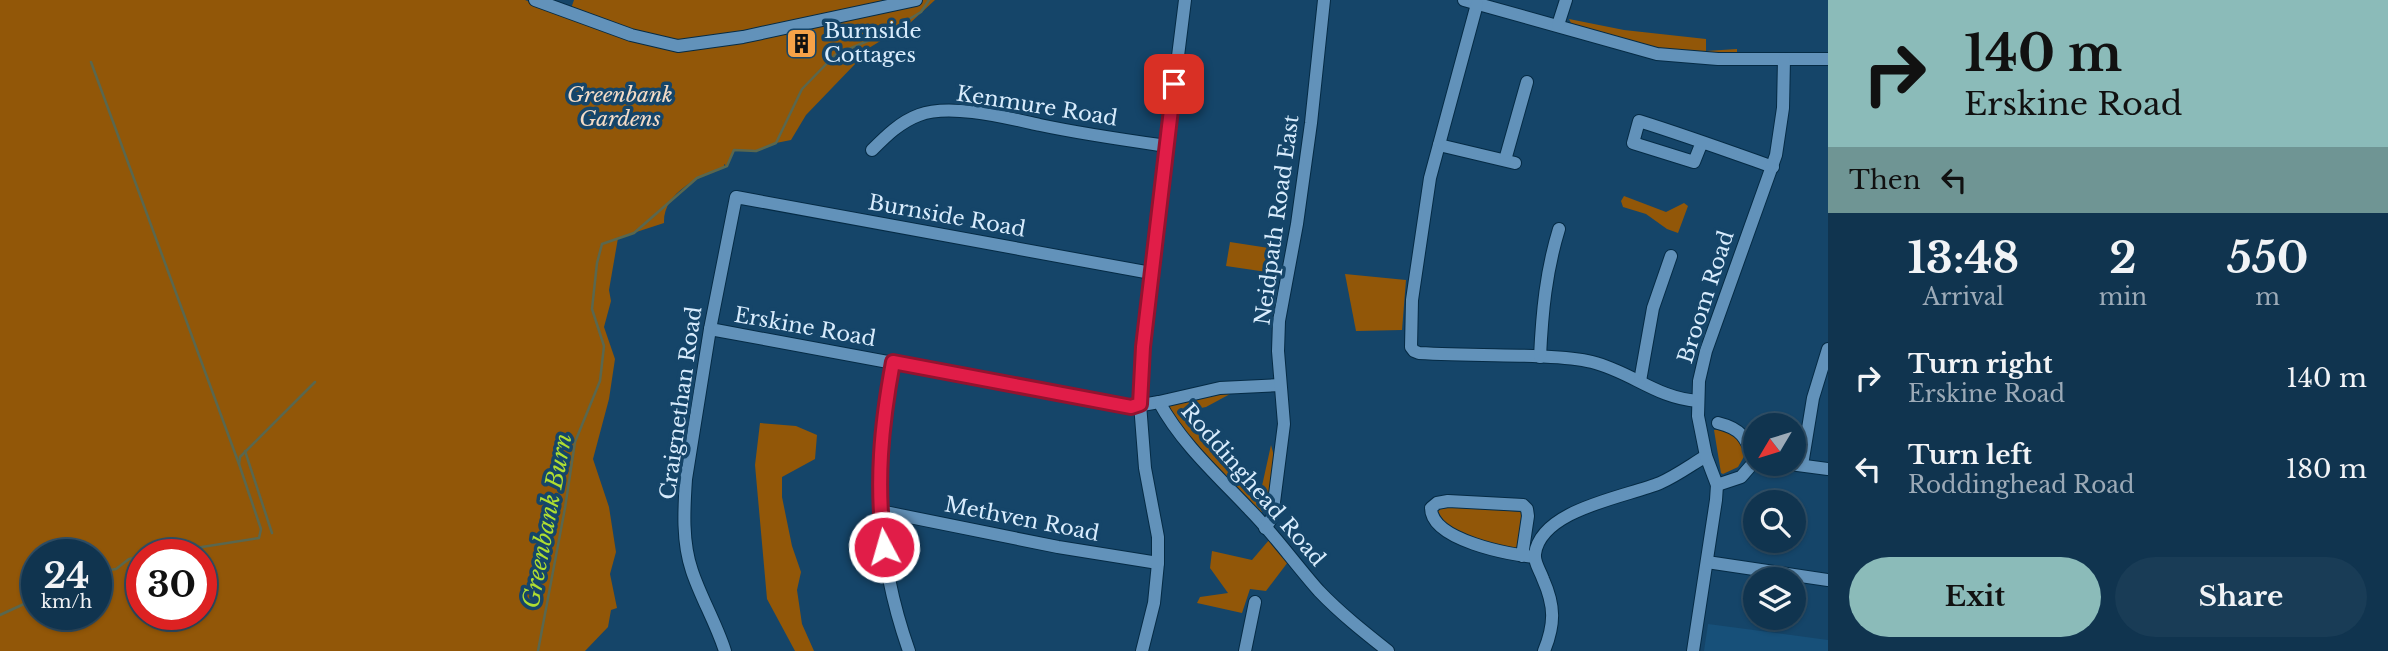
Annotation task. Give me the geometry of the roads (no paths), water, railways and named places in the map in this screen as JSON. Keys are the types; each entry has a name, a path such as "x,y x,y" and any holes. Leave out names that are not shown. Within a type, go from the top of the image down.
{"street":[{"path":"535,0 631,34 678,46 743,37 916,0"},
{"path":"1142,651 1154,603 1158,563 1158,537 1145,468 1140,404 1143,347 1185,0"},
{"name":"Neidpath Road East","path":"1265,528 1272,517 1284,424 1280,385 1279,321 1297,224 1324,0"},
{"path":"1464,0 1636,48 1678,57 1828,59"},
{"path":"1558,26 1566,0"},
{"path":"1478,4 1430,177 1416,264 1410,347 1419,353 1591,361 1618,370 1674,398 1698,401"},
{"name":"Broom Road","path":"1717,485 1706,456 1698,401 1699,381 1706,352 1778,149 1783,108 1784,59"},
{"path":"1439,145 1510,162 1527,82"},
{"name":"Kenmure Road","path":"872,150 890,132 919,115 937,111 1009,117 1040,125 1167,146"},
{"path":"1702,142 1694,162 1633,143 1639,121 1702,142 1773,167"},
{"name":"Burnside Road","path":"736,197 1151,273"},
{"name":"Craignethan Road","path":"720,649 691,569 684,523 685,479 736,197"},
{"path":"1541,357 1544,293 1550,258 1559,229"},
{"path":"1640,381 1660,268 1671,256"},
{"name":"Erskine Road","path":"710,329 1131,407 1140,404"},
{"path":"1806,426 1828,349"},
{"path":"893,362 880,440 880,511 887,570 909,651"},
{"path":"1159,402 1220,388 1280,385"},
{"name":"Roddinghead Road","path":"1140,404 1159,402 1191,448 1330,601 1388,651"},
{"path":"1718,423 1732,426 1743,436"},
{"path":"1528,557 1541,537 1560,520 1602,502 1662,482 1706,456"},
{"path":"1806,466 1828,469"},
{"path":"1693,651 1717,485 1743,475"},
{"path":"1528,557 1462,540 1437,521 1431,508 1437,503 1448,501 1523,505 1527,509 1522,543 1548,592 1553,614 1553,626 1544,651"},
{"name":"Methven Road","path":"880,511 1058,547 1158,563"},
{"path":"1707,562 1828,580"},
{"path":"1245,651 1255,602"}],"waterway":[{"name":"Greenbank Burn","path":"538,651 575,442 600,381 604,346 592,309 602,244 634,233 697,178 727,166 734,150 756,151 776,143 802,89 835,55 886,33 921,12 929,0"},
{"path":"91,62 239,464"},
{"path":"217,545 259,538 261,529 239,464 240,457 315,382"},
{"path":"245,451 272,533"},
{"path":"112,570 126,561"},
{"path":"0,615 21,605"}],"place":[{"name":"Burnside Cottages","path":"801,43"}],"park label":[{"name":"Greenbank Gardens","path":"620,107"}]}
